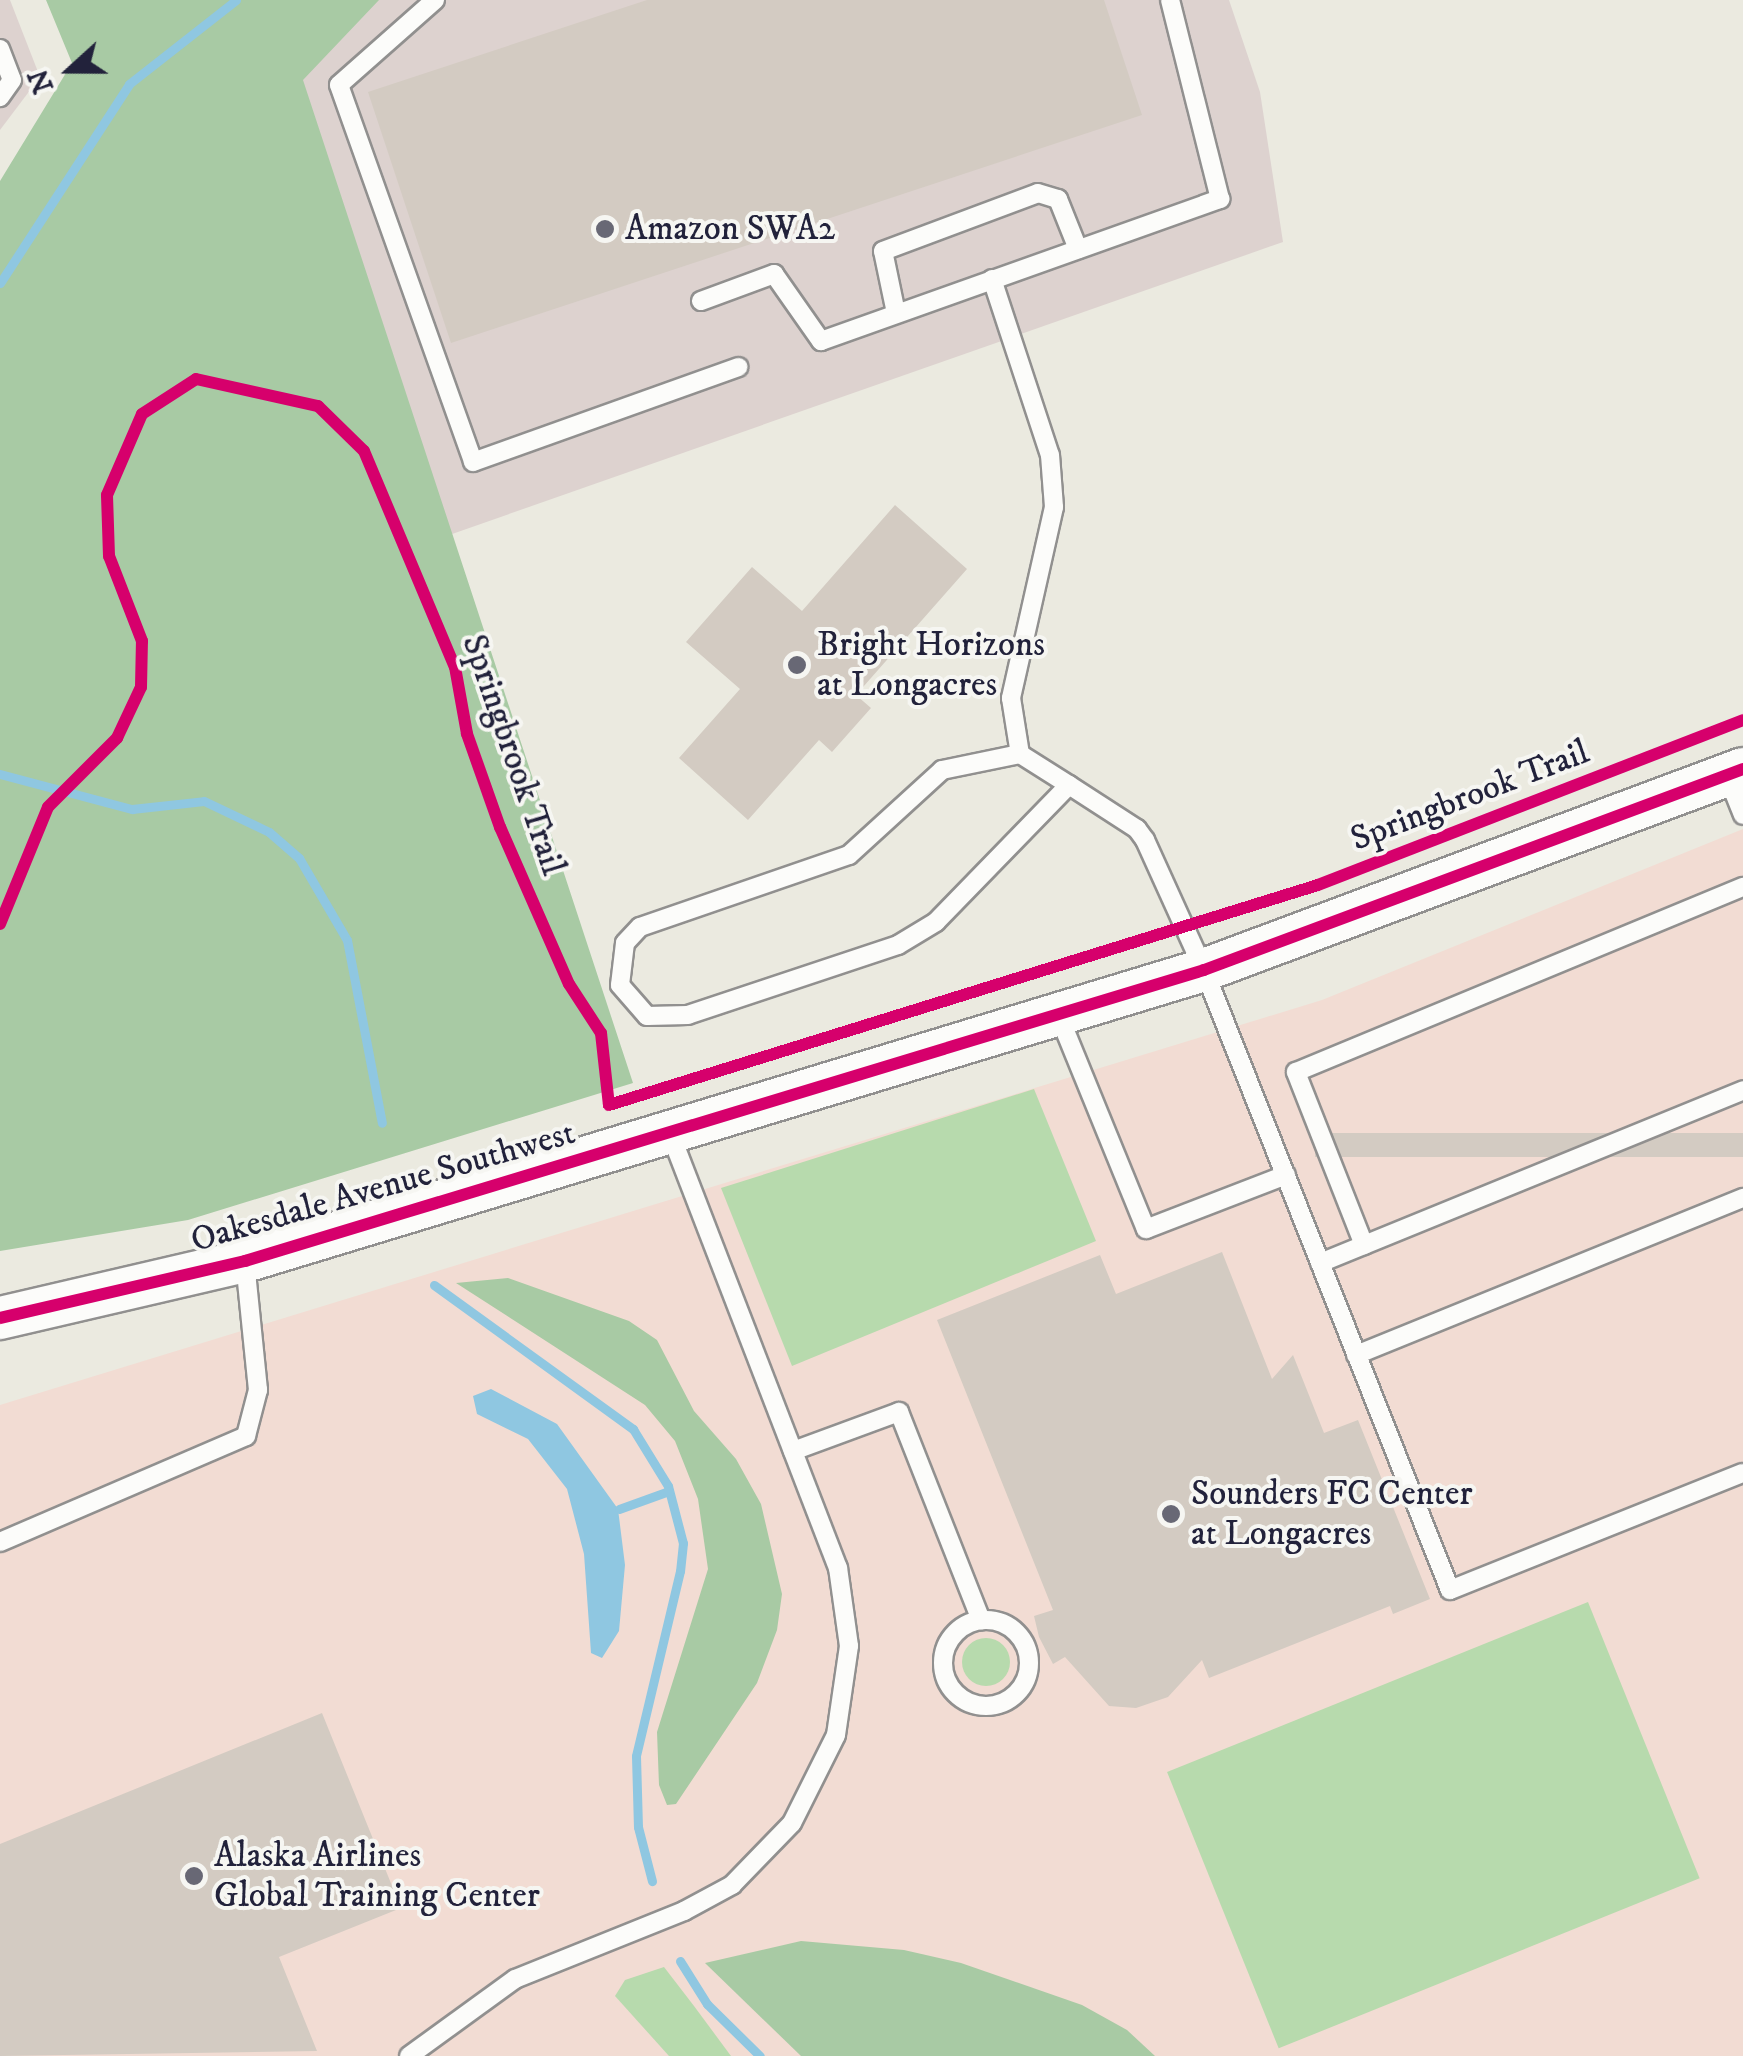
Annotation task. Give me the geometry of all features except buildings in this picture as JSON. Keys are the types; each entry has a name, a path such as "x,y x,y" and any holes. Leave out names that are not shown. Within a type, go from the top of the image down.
{"street":[{"name":"Oakesdale Avenue Southwest","path":"0,1318 244,1260 670,1136 1059,1016 1204,970 1735,772"}],"lane":[{"path":"435,0 339,85 472,462 738,367"},
{"path":"701,302 774,274 821,340 1220,199 1170,0"},
{"path":"0,49 12,80 0,97"},
{"path":"896,313 883,251 1038,193 1058,199 1078,249"},
{"path":"992,280 1050,454 1054,507 1011,698 1020,754"},
{"path":"1069,785 936,922 898,945 688,1015 646,1016 631,1003 618,965 640,927 849,855 942,770 1020,754 1069,785 1145,840 1204,970 1450,1590 1743,1473"},
{"path":"1735,772 1743,815"},
{"path":"1364,1245 1296,1072 1743,887"},
{"path":"1059,1016 1146,1228 1286,1175"},
{"path":"1320,1263 1743,1090"},
{"path":"409,2056 515,1978 684,1911 732,1884 810,1796 844,1705 849,1626 838,1568 670,1136"},
{"path":"1356,1355 1743,1198"},
{"path":"0,1542 246,1436 256,1412 258,1361 244,1260"},
{"path":"793,1451 899,1412 981,1620"},
{"path":"981,1620 1013,1629 1030,1658 1020,1690 992,1706 960,1698 943,1668 952,1637 981,1620"}],"shaded area":[{"path":"0,0 10,0 40,77 0,130"},
{"path":"341,0 1229,0 1260,92 1283,242 435,540 268,78"},
{"path":"1743,829 1743,2056 0,2056 0,1405 1322,1000"}],"green space":[{"path":"46,0 379,0 303,80 633,1083 188,1220 0,1251 0,181 72,63"},
{"path":"1034,1089 1096,1241 792,1366 721,1188"},
{"path":"508,1278 629,1321 657,1340 694,1411 736,1459 761,1504 782,1594 777,1630 757,1683 676,1804 667,1805 659,1785 657,1732 708,1569 698,1499 675,1441 645,1405 456,1283"},
{"path":"1588,1602 1700,1878 1279,2048 1167,1772"},
{"path":"986,1638 1003,1645 1010,1662 1003,1679 986,1686 969,1679 962,1662 969,1645"},
{"path":"801,1941 904,1950 961,1963 1082,2005 1127,2030 1155,2056 801,2056 705,1963"},
{"path":"664,1967 731,2056 669,2056 615,1996 625,1980"}],"water":[{"path":"491,1389 557,1424 618,1509 625,1565 619,1631 602,1658 591,1653 584,1554 567,1489 528,1439 477,1414 473,1396"}],"waterway":[{"path":"0,283 129,84 236,0"},
{"path":"0,774 132,809 204,801 269,832 299,858 347,940 382,1123"},
{"path":"434,1285 633,1429 668,1486 683,1543 680,1571 636,1756 638,1827 652,1881"},
{"path":"619,1509 669,1491"},
{"path":"680,1961 707,2004 760,2056"}],"cycle path":[{"name":"Springbrook Trail","path":"0,924 48,807 117,738 141,687 142,641 109,556 107,495 142,414 196,379 318,406 364,451 455,667 467,734 500,827 569,984 601,1033 609,1105 1318,885 1743,720"},
{"path":"0,1318 245,1261 1204,970 1743,769"}],"place":[{"name":"Amazon SWA2","path":"605,229"},
{"name":"Bright Horizons at Longacres","path":"797,665"},
{"name":"Sounders FC Center at Longacres","path":"1171,1514"},
{"name":"Alaska Airlines Global Training Center","path":"194,1876"}]}
